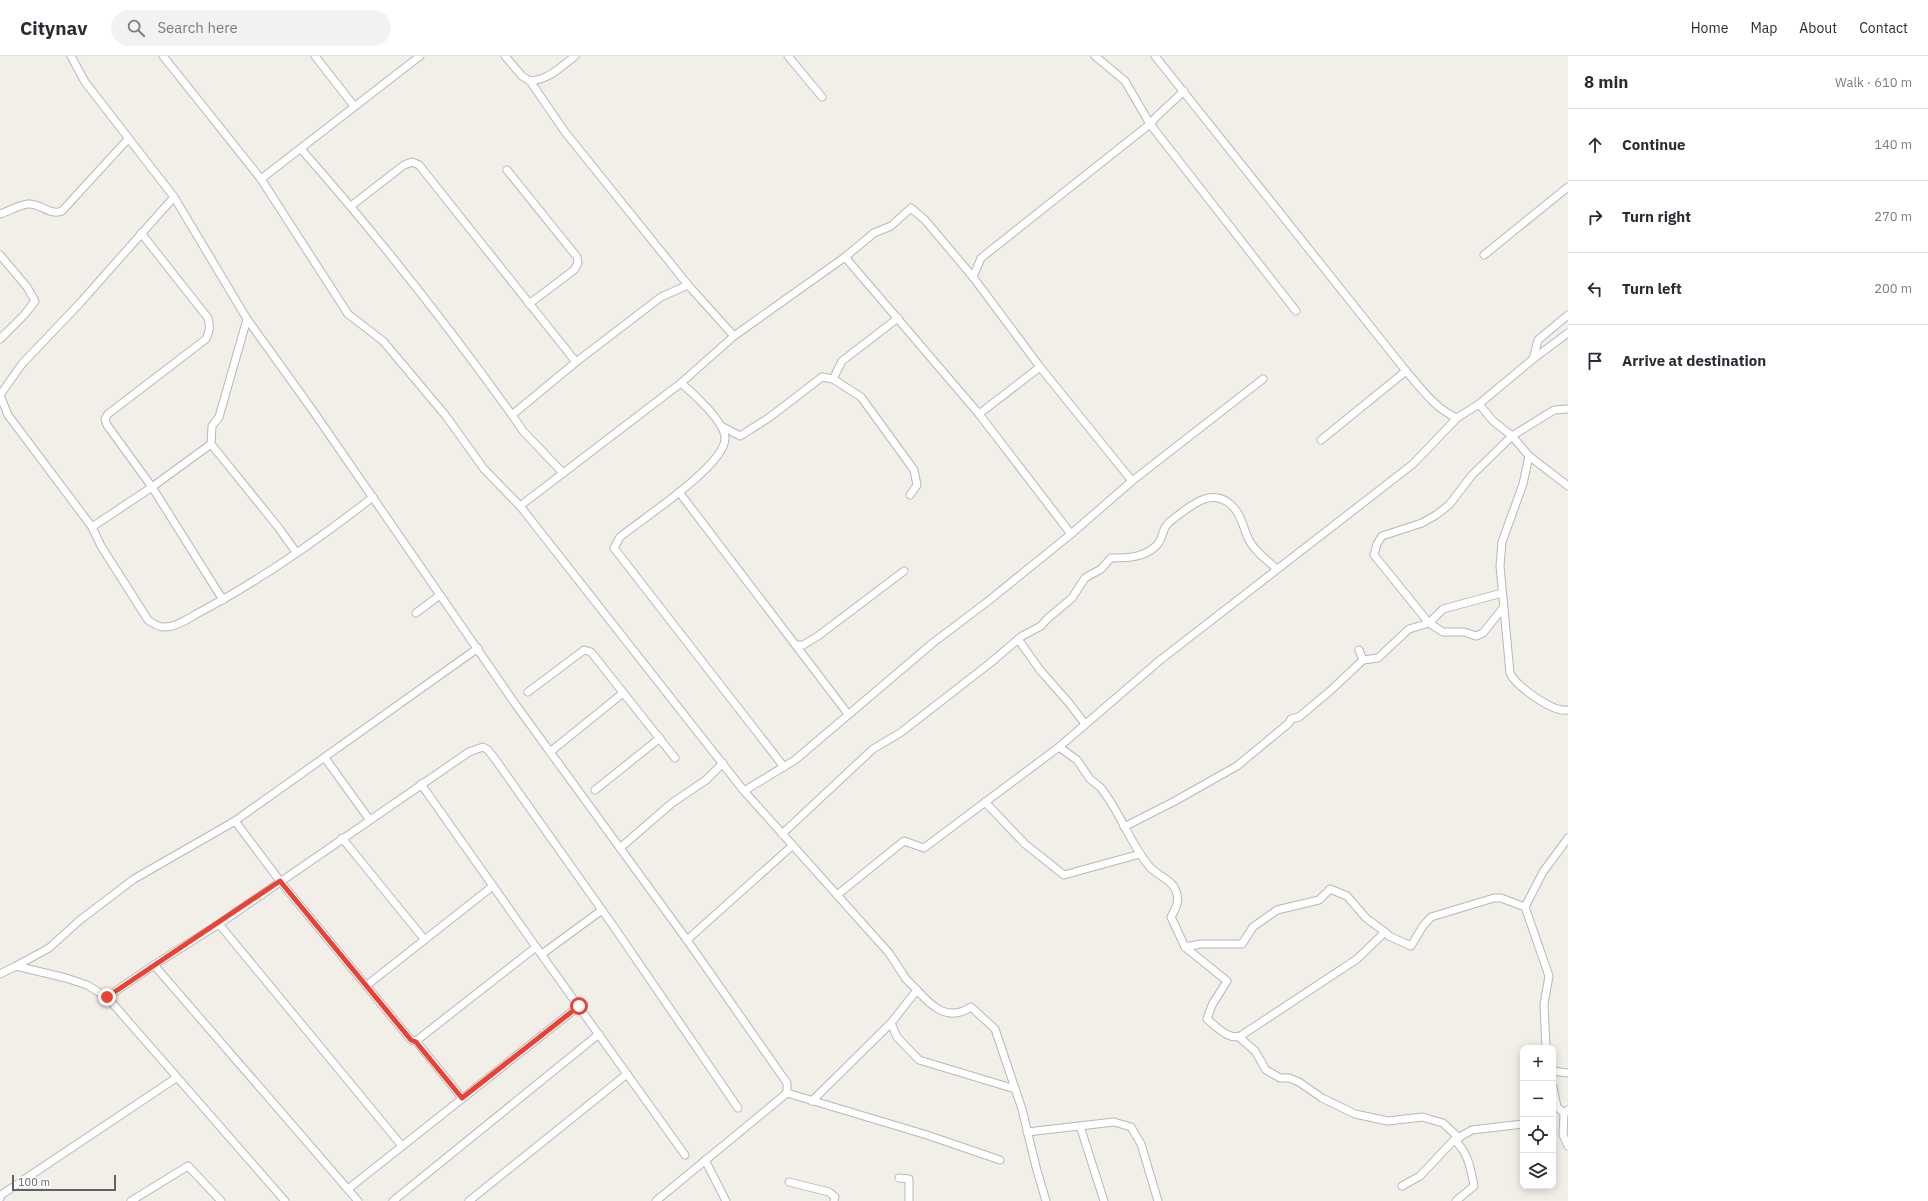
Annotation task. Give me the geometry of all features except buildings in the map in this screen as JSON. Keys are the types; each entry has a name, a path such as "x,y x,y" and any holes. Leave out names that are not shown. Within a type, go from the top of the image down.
{"street":[{"path":"71,56 85,82 174,197 247,319 550,752 687,940 787,1083 787,1093"},
{"path":"163,56 261,179 348,314 383,341 446,416 484,468 520,506 744,791 792,846 807,860 860,923 889,953 906,979 930,1004 946,1014 964,1011 971,1007 995,1029 1015,1089 1046,1201"},
{"path":"315,56 354,106"},
{"path":"261,179 420,56"},
{"path":"505,56 522,76 530,81 565,132 688,285 734,336"},
{"path":"530,81 536,81 552,74 575,56"},
{"path":"788,56 822,97"},
{"path":"1094,56 1124,81 1150,124 1296,311"},
{"path":"1155,56 1406,371 1436,405 1447,414 1457,418"},
{"path":"973,277 981,258 1150,124 1184,91"},
{"path":"0,214 28,204 37,205 51,212 62,211 128,139"},
{"path":"301,149 351,206 482,373 522,431 563,473"},
{"path":"351,206 404,165 412,162 419,165 576,362"},
{"path":"507,170 577,257 578,263 574,270 529,304"},
{"path":"1484,255 1568,187"},
{"path":"174,197 80,303 22,364 0,395 8,415 92,527 101,546 148,620 156,626 163,628 175,625 223,600 343,520 373,497"},
{"path":"520,506 681,383 734,336 844,257 874,233 891,226 911,208 925,220 973,277 1040,367 1132,481"},
{"path":"142,233 199,305 208,318 210,326 206,339 108,414 105,419 107,425 152,487 223,600"},
{"path":"0,255 27,287 35,301 25,314 0,339"},
{"path":"844,257 979,414 1071,534"},
{"path":"512,415 576,362 661,297 688,285"},
{"path":"1533,359 1538,340 1568,315"},
{"path":"833,378 842,361 898,318"},
{"path":"247,319 220,417 212,426 211,444 278,527 296,552"},
{"path":"837,895 904,841 924,848 1059,747 1159,661 1413,464 1457,418 1480,404 1533,359 1568,333"},
{"path":"979,414 1040,367"},
{"path":"1321,440 1406,371"},
{"path":"720,426 740,436 770,416 822,377 833,378 861,397 914,470 917,485 910,495"},
{"path":"744,791 795,760 934,642 988,602 1071,534 1132,481 1263,380"},
{"path":"681,383 700,399 720,426 726,438 723,447 716,460 679,492 620,537 614,548 784,767"},
{"path":"1480,404 1493,421 1512,436 1529,456 1568,486"},
{"path":"1503,608 1487,629 1476,636 1464,632 1443,632 1429,623 1374,555 1377,544 1382,536 1422,523 1449,505 1472,475 1512,436 1554,410 1568,410"},
{"path":"92,527 152,487 211,444"},
{"path":"1529,456 1522,484 1502,542 1500,566 1510,673 1513,679 1523,689 1543,702 1563,711 1568,710"},
{"path":"679,492 848,714"},
{"path":"782,834 874,749 900,733 989,664 1018,639 1041,626 1072,598 1085,578 1101,569 1111,558 1132,558 1141,556 1157,545 1166,526 1193,504 1205,498 1219,498 1228,502 1240,515 1249,541 1276,569"},
{"path":"796,645 803,645 818,636 904,571"},
{"path":"1124,827 1175,801 1237,766 1289,723 1290,719 1298,717 1330,691 1363,660 1378,658 1409,629 1429,623 1443,609 1502,593"},
{"path":"416,613 440,595"},
{"path":"1018,639 1040,670 1085,724"},
{"path":"0,974 49,948 80,920 134,879 235,821 478,648"},
{"path":"528,692 584,650 591,652 675,758"},
{"path":"1359,650 1363,660"},
{"path":"550,752 624,693"},
{"path":"595,790 660,738"},
{"path":"1059,747 1077,760 1090,779 1100,787 1140,854 1151,868 1172,884 1176,890 1178,902 1171,917 1185,948 1226,981 1212,1005 1207,1019 1232,1037 1239,1037 1357,959 1385,932"},
{"path":"107,997 219,924 421,784 475,749 483,748 488,750 602,910 738,1108"},
{"path":"325,758 369,819"},
{"path":"620,848 672,803 706,780 723,763"},
{"path":"421,784 685,1155"},
{"path":"985,802 1025,844 1064,875 1140,854"},
{"path":"235,821 280,881 411,1040 416,1042 462,1098"},
{"path":"342,838 424,939"},
{"path":"1546,1045 1544,1004 1549,976 1525,907 1543,872 1568,838"},
{"path":"687,940 792,846"},
{"path":"367,985 493,886"},
{"path":"1185,948 1200,944 1242,944 1253,927 1277,910 1319,900 1330,889 1347,896 1366,918 1390,936 1411,946 1423,926 1431,917 1494,898 1501,898 1525,907"},
{"path":"542,954 602,910"},
{"path":"219,924 402,1146"},
{"path":"416,1042 536,947"},
{"path":"154,965 358,1201"},
{"path":"16,966 66,978 87,985 107,997 176,1078 285,1201"},
{"path":"812,1101 891,1023 917,990"},
{"path":"348,1189 579,1006"},
{"path":"891,1023 897,1037 919,1060 1015,1089"},
{"path":"393,1201 599,1034"},
{"path":"1239,1037 1255,1051 1266,1070 1280,1078 1290,1078 1299,1082 1322,1098 1355,1114 1388,1121 1422,1117 1443,1123 1462,1147 1471,1171 1474,1186 1456,1201"},
{"path":"1556,1071 1568,1073"},
{"path":"469,1201 627,1074"},
{"path":"0,1200 1,1195 176,1078"},
{"path":"787,1093 927,1135 1000,1160"},
{"path":"656,1201 787,1093"},
{"path":"1556,1109 1566,1112 1563,1135 1568,1146"},
{"path":"1027,1132 1114,1122 1132,1127 1141,1144 1158,1201"},
{"path":"1402,1186 1420,1176 1457,1139 1472,1130 1520,1124"},
{"path":"1080,1126 1104,1201"},
{"path":"705,1160 726,1201"},
{"path":"131,1201 188,1166 221,1201"},
{"path":"899,1178 909,1179 909,1201"},
{"path":"789,1182 829,1192 835,1197 834,1201"}],"route":[{"path":"107,997 219,924 280,881 411,1040 416,1042 462,1098 579,1006"}]}
